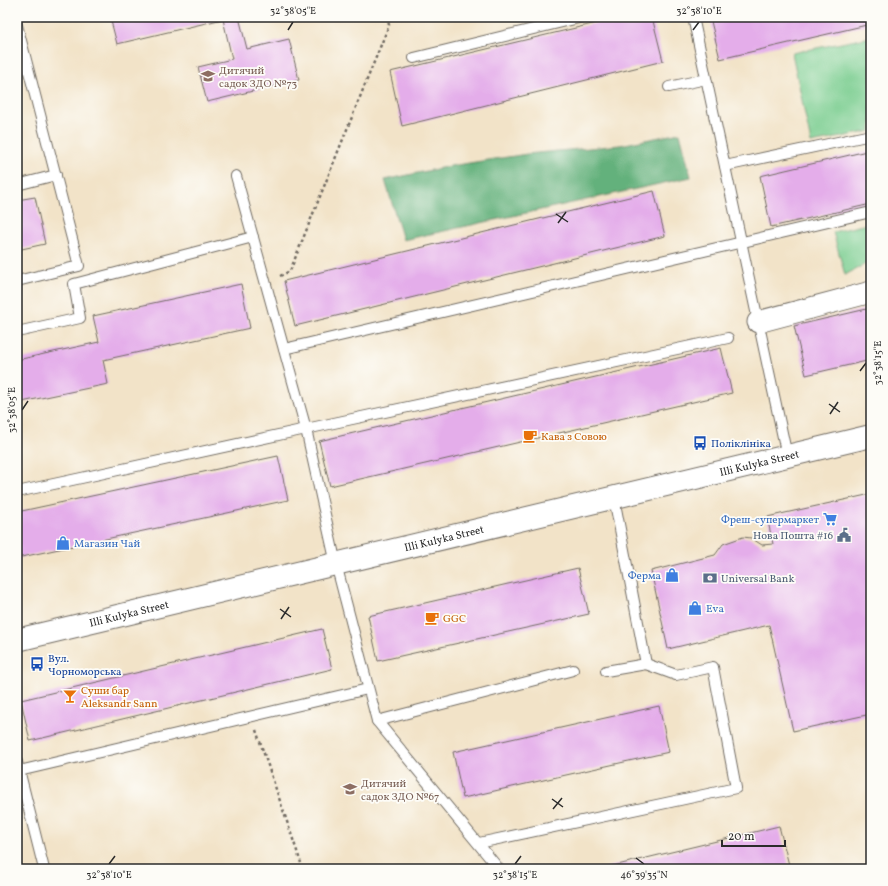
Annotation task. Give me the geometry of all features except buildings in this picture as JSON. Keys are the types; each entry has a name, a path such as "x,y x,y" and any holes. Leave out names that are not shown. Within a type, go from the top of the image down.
{"street":[{"path":"758,322 871,292"},
{"name":"Illi Kulyka Street","path":"17,640 871,436"}],"lane":[{"path":"414,58 583,17"},
{"path":"693,17 787,456"},
{"path":"17,25 79,266 17,281"},
{"path":"669,87 706,79"},
{"path":"725,166 871,135"},
{"path":"17,185 56,175"},
{"path":"236,176 306,429 336,564 377,721 499,869"},
{"path":"284,349 871,212"},
{"path":"17,332 80,318 74,284 253,237"},
{"path":"17,492 728,338"},
{"path":"614,498 646,664"},
{"path":"479,843 736,788 713,667 676,675 646,664 606,671"},
{"path":"377,721 573,670"},
{"path":"44,869 18,766 251,716 368,689"}],"path":[{"path":"266,285 290,271 389,25 387,17"},
{"path":"251,716 301,863"}],"green space":[{"path":"871,37 871,131 811,143 792,53"},
{"path":"680,133 691,177 403,240 385,180 450,166 527,154 620,145"},
{"path":"871,223 871,261 845,275 833,232"}],"place":[{"name":"Дитячий садок ЗДО №73","path":"208,76"},
{"name":"Кава з Совою","path":"530,436"},
{"name":"Поліклініка","path":"700,443"},
{"name":"Фреш-супермаркет","path":"830,519"},
{"name":"Нова Пошта #16","path":"844,535"},
{"name":"Магазин Чай","path":"63,543"},
{"name":"Ферма","path":"672,575"},
{"name":"Universal Bank","path":"710,578"},
{"name":"Eva","path":"695,608"},
{"name":"GGC","path":"432,618"},
{"name":"Вул. Чорноморська","path":"37,664"},
{"name":"Суши бар Aleksandr Sann","path":"70,696"},
{"name":"Дитячий садок ЗДО №67","path":"350,789"}]}
